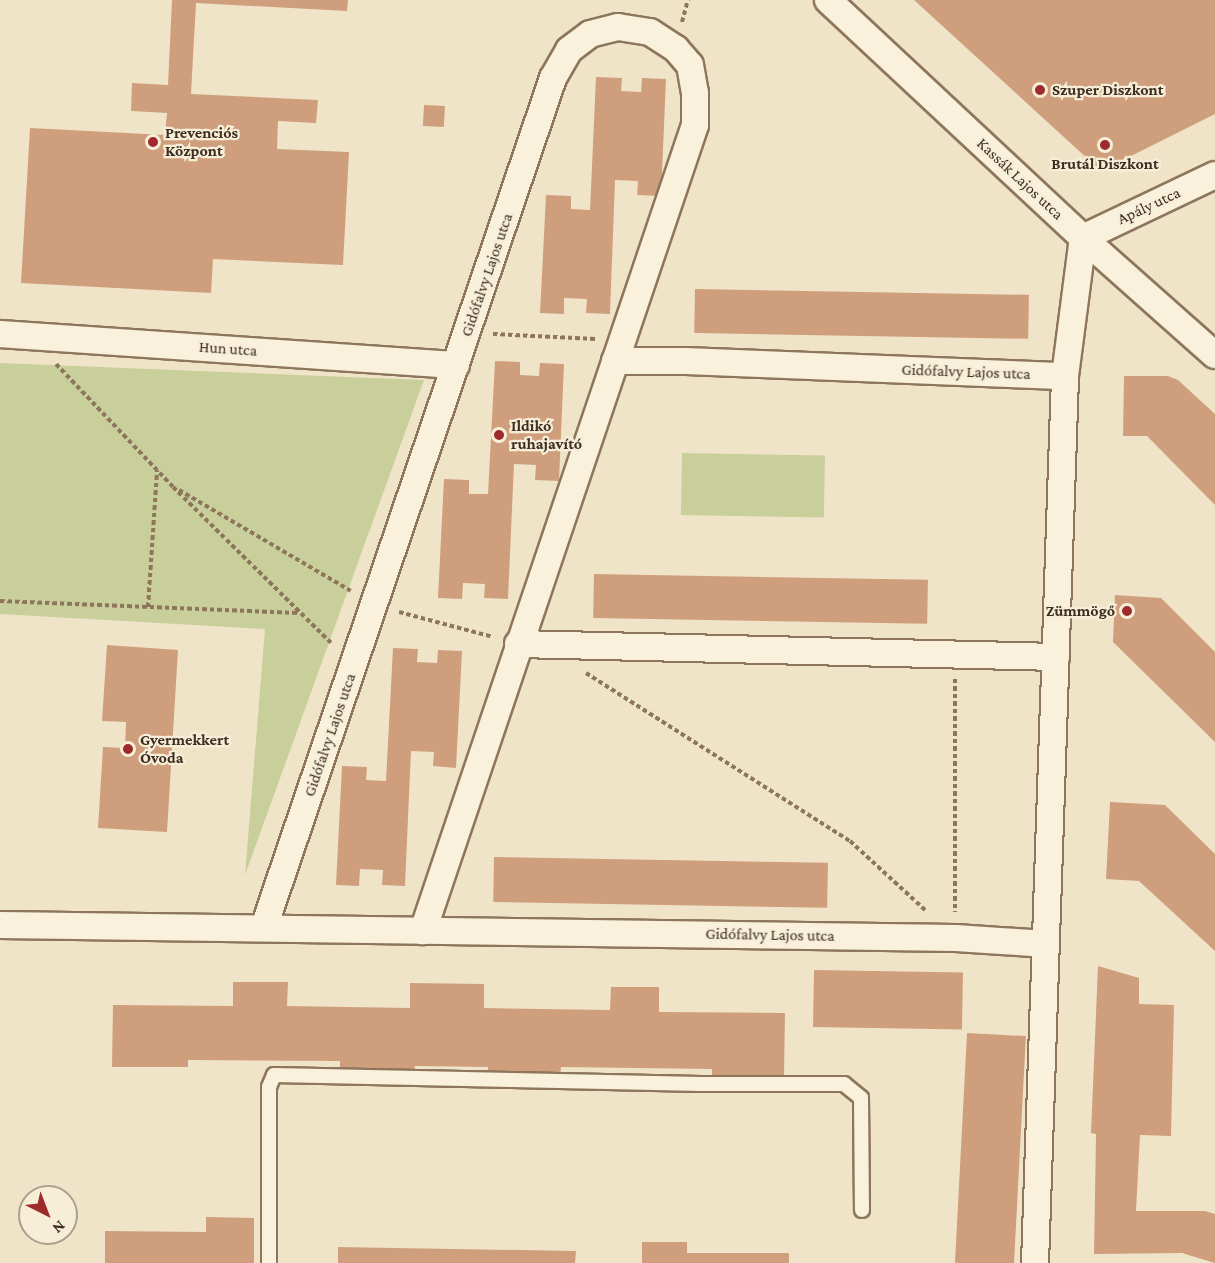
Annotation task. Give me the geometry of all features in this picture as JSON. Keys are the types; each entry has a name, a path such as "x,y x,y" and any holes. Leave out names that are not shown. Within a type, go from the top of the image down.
{"street":[{"name":"Kassák Lajos utca","path":"828,0 1083,238 1215,355"},
{"name":"Gidófalvy Lajos utca","path":"264,927 553,78 569,50 590,34 618,27 650,32 676,49 690,65 695,93 695,125 423,931"},
{"name":"Apály utca","path":"1083,238 1215,175"},
{"path":"1035,1263 1065,376 1083,238"},
{"name":"Hun utca","path":"0,334 456,365"},
{"name":"Gidófalvy Lajos utca","path":"618,350 686,361 1065,376"},
{"path":"518,644 1056,657"},
{"name":"Gidófalvy Lajos utca","path":"0,925 956,938 1046,944"}],"lane":[{"path":"269,1263 269,1087 274,1075 701,1084 844,1084 861,1098 862,1210"}],"path":[{"path":"467,333 618,350"},
{"path":"28,336 173,487 354,666"},
{"path":"148,607 157,470"},
{"path":"173,487 375,605 518,644"},
{"path":"0,601 300,613"},
{"path":"955,654 956,938"},
{"path":"582,670 850,841 956,938"}],"green space":[{"path":"0,363 424,380 245,875 265,629 0,614"},
{"path":"682,453 825,455 824,517 681,515"}],"building":[{"name":"Prevenciós Központ","path":"172,0 348,0 347,11 196,3 191,94 318,100 316,123 278,121 277,149 349,152 343,265 213,259 211,293 21,283 30,128 165,135 167,113 131,111 132,83 168,85"},
{"path":"914,0 1215,0 1215,114 1101,171"},
{"path":"596,77 622,78 621,91 641,92 642,78 666,79 661,196 637,195 638,181 615,180 610,314 586,313 587,299 564,298 564,314 540,313 546,195 571,196 571,209 590,210"},
{"path":"424,105 445,106 444,127 423,126"},
{"path":"695,289 1029,295 1028,339 694,333"},
{"path":"495,361 520,362 520,375 539,376 540,363 564,364 559,481 535,480 536,465 514,464 508,599 484,598 485,584 463,583 462,599 438,598 444,479 469,480 469,494 488,494"},
{"path":"1124,376 1168,376 1178,380 1215,414 1215,505 1147,436 1123,436"},
{"path":"594,574 928,580 927,624 593,618"},
{"path":"1115,595 1161,598 1215,652 1215,742 1113,642"},
{"path":"107,645 178,650 167,832 98,828 103,747 125,748 126,722 102,721"},
{"path":"393,648 418,649 417,662 437,663 438,650 462,651 456,768 433,766 434,752 411,751 405,886 382,885 383,870 360,869 359,886 336,885 342,766 367,767 366,780 386,781"},
{"path":"1110,802 1165,805 1215,854 1215,951 1139,881 1106,879"},
{"path":"494,857 828,863 827,908 493,902"},
{"path":"1098,966 1139,978 1139,1004 1174,1005 1171,1136 1140,1135 1136,1211 1205,1211 1215,1214 1215,1263 1182,1253 1094,1254 1096,1134 1091,1133"},
{"path":"814,970 963,973 962,1030 813,1027"},
{"path":"233,982 288,982 287,1006 410,1008 410,983 484,984 484,1008 610,1010 611,987 659,987 659,1012 785,1013 784,1077 712,1076 712,1069 561,1067 560,1077 488,1076 488,1067 415,1066 414,1072 340,1072 340,1061 188,1060 188,1067 112,1067 113,1005 233,1006"},
{"path":"967,1033 1026,1036 1014,1263 955,1263"},
{"path":"206,1217 254,1218 254,1263 105,1263 105,1231 206,1232"},
{"path":"642,1242 687,1242 687,1253 789,1253 789,1263 642,1263"},
{"path":"338,1247 576,1251 575,1263 338,1263"}],"place":[{"name":"Szuper Diszkont","path":"1040,90"},
{"name":"Prevenciós Központ","path":"153,142"},
{"name":"Brutál Diszkont","path":"1105,145"},
{"name":"Ildikó ruhajavító","path":"499,435"},
{"name":"Zümmögő","path":"1127,611"},
{"name":"Gyermekkert Óvoda","path":"128,749"}]}
